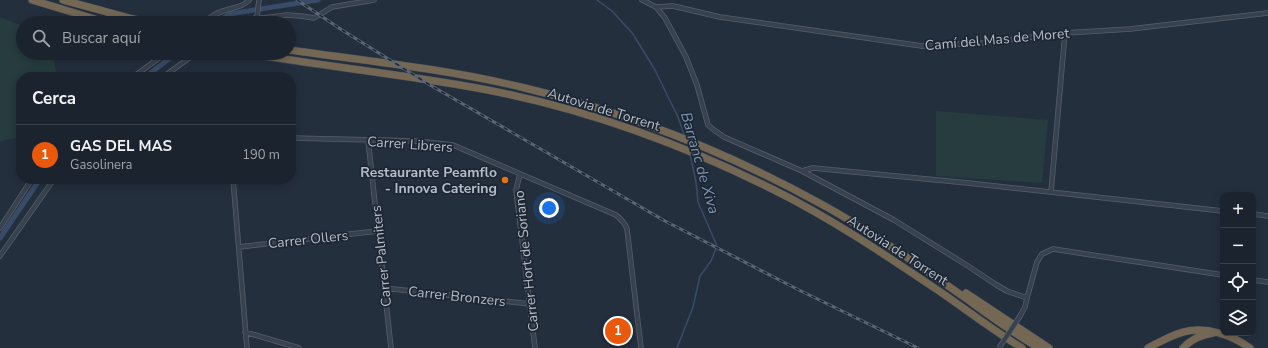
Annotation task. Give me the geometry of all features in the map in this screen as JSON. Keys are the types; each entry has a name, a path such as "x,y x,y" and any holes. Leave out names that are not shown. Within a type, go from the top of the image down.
{"highway":[{"path":"32,0 85,16"},
{"path":"63,0 124,16"},
{"name":"Autovia de Torrent","path":"296,51 444,72 524,88 607,111 711,149 778,180 825,206 937,278 1039,348"},
{"name":"Autovia de Torrent","path":"293,60 469,86 572,110 660,139 711,160 773,189 821,215 866,243 1022,348"},
{"path":"825,206 875,232 1049,348"},
{"path":"866,243 897,267 1014,348"},
{"path":"1148,348 1183,332 1202,330 1228,335 1250,348"},
{"path":"1184,348 1189,342 1202,335 1217,332"}],"street":[{"path":"213,16 222,11 245,5 249,0"},
{"path":"276,16 287,14 314,18 332,8 374,0"},
{"path":"642,0 656,7 665,18 686,57 697,85 708,125 714,130 724,137 802,171 894,220 995,284 1007,291 1027,298"},
{"path":"257,16 259,1"},
{"name":"Camí del Mas de Moret","path":"656,7 673,6 720,17 922,46 982,43 1065,33 1130,29 1268,13"},
{"path":"1051,192 1065,33"},
{"path":"140,72 156,60"},
{"path":"170,72 186,60"},
{"name":"Carrer Librers","path":"296,138 417,141 453,145 616,215 626,225 629,241 640,348"},
{"name":"Carrer Palmiters","path":"368,140 391,348"},
{"path":"802,171 813,168 1220,211"},
{"name":"Carrer Hort de Soriano","path":"520,174 516,190 535,348"},
{"path":"0,228 29,184"},
{"path":"0,256 50,184"},
{"path":"233,184 247,348"},
{"path":"1256,214 1268,216"},
{"name":"Carrer Ollers","path":"239,247 377,231"},
{"path":"999,348 1025,306 1037,262 1042,254 1052,248 1220,275"},
{"path":"1256,280 1268,282"},
{"name":"Carrer Bronzers","path":"384,288 530,304"},
{"path":"245,332 299,348"}],"green space":[{"path":"0,17 16,23 16,60 54,60 56,72 16,72 16,138 0,142"},
{"path":"936,111 1048,120 1042,183 936,176"}],"waterway":[{"path":"226,16 229,14 318,0"},
{"name":"Barranc de Xiva","path":"597,0 612,11 633,34 655,70 678,117 685,137"},
{"path":"152,72 168,60"},
{"name":"Barranc de Xiva","path":"677,348 693,307 700,276 711,261 717,246 698,202 696,182 690,154"},
{"path":"0,238 37,184"}],"railway":[{"path":"297,0 430,85 665,221 799,290 918,348"}],"place":[{"name":"Restaurante Peamflo - Innova Catering","path":"505,180"},
{"name":"GAS DEL MAS","path":"618,331"}]}
